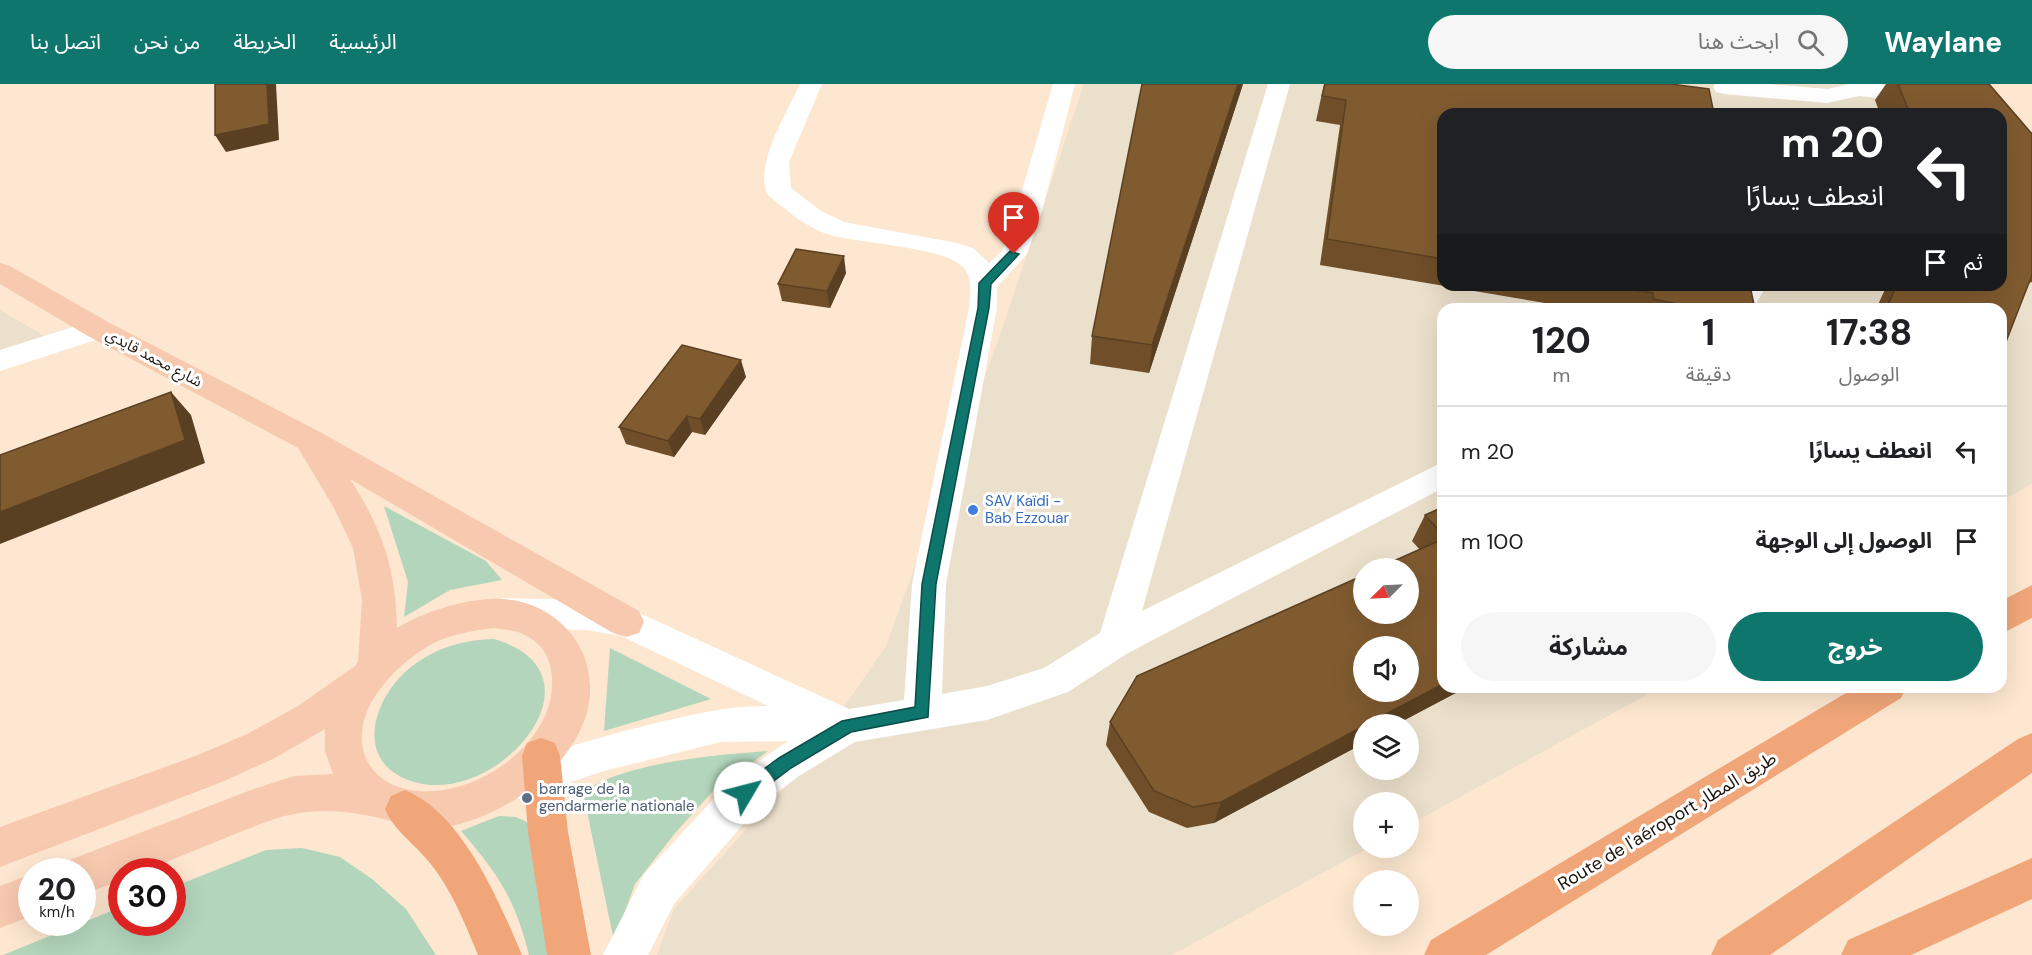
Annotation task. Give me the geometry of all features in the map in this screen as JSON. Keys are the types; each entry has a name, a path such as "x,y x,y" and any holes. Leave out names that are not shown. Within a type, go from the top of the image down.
{"highway":[{"path":"2007,615 2032,600"},
{"name":"Route de l'aéroport طريق المطار","path":"1446,955 1878,693"},
{"path":"1733,955 2032,751"},
{"path":"541,765 548,832 569,955"},
{"path":"392,804 445,849 473,894 500,955"},
{"path":"1863,955 2032,878"}],"main road":[{"name":"شارع محمد قايدي","path":"0,272 98,328 309,440 626,622"},
{"path":"309,440 352,506 375,560 380,592 373,670 352,701 343,731 345,759 357,783 392,804"},
{"path":"491,543 544,613 567,656 573,679 570,704 541,765"},
{"path":"0,847 208,769 261,746 310,718 373,670 402,644 431,627 463,617 494,614 536,623 555,637 567,656"},
{"path":"96,870 251,809 294,795 339,792 392,804 437,810 472,802 504,786"},
{"path":"0,908 18,901"}],"street":[{"path":"811,84 777,162 778,191 807,213 835,228 944,248 972,260 985,283 984,308 929,584 922,712"},
{"path":"985,283 1014,254 1029,211 1064,84"},
{"path":"1115,642 1279,84"},
{"path":"1728,108 1723,86 1827,96 1839,104 1859,89 1991,103 1995,108"},
{"path":"1781,91 1786,108"},
{"path":"0,361 98,328"},
{"path":"504,786 541,765 604,753 721,725 760,723 848,726 922,712 987,704 1055,681 1115,642 1437,477"},
{"path":"494,614 587,615 626,622 848,726"},
{"path":"625,955 659,889 745,793 785,763 848,726"}],"shaded area":[{"path":"1084,84 1950,84 1983,108 1437,108 1437,291 2007,291 2007,258 2032,145 2032,484 2007,498 2007,303 1437,303 1437,693 1650,693 1419,820 1419,792 1353,792 1353,856 1172,955 657,955 674,909 803,767 886,646 1000,335"},
{"path":"0,310 53,341 0,358"}],"green space":[{"path":"384,506 486,561 502,580 450,590 404,617 408,582"},
{"path":"494,639 528,656 543,679 543,706 530,733 508,757 479,775 447,784 414,782 393,772 380,758 375,742 376,724 381,705 392,688 405,672 438,651 465,642"},
{"path":"610,648 711,699 604,731"},
{"path":"768,751 714,790 676,832 635,884 614,941 583,792 601,782 646,767 698,758"},
{"path":"499,816 516,817 531,824 550,955 529,955 518,918 504,888 486,861 461,831"},
{"path":"302,848 340,857 372,879 406,909 436,955 3,955 50,936 96,936 96,917 108,912 108,936 186,936 186,882 266,850"}],"building":[{"path":"215,84 267,84 269,124 215,135"},
{"path":"1142,84 1238,84 1152,345 1092,336"},
{"path":"1325,84 1671,84 1709,89 1713,108 1437,108 1437,258 1327,239 1346,100 1322,96"},
{"path":"1898,84 1989,84 2032,134 2032,275 2007,339 2007,303 1889,303 1894,291 2007,291 2007,108 1908,108"},
{"path":"796,249 844,256 827,291 778,284"},
{"path":"1640,291 1751,291 1754,303 1673,303 1653,299 1653,293"},
{"path":"682,345 741,360 700,419 687,416 668,441 619,427"},
{"path":"171,392 185,440 0,512 0,455"},
{"path":"1437,510 1437,528 1425,515"},
{"path":"1437,542 1437,687 1419,697 1419,636 1353,636 1353,702 1409,702 1386,714 1353,714 1353,732 1221,802 1193,807 1154,791 1110,722 1137,676 1353,580 1353,624 1419,624 1419,558 1400,558"}],"place":[{"name":"SAV Kaïdi - Bab Ezzouar","path":"973,510"},
{"name":"barrage de la gendarmerie nationale","path":"527,798"}],"route":[{"path":"745,793 785,763 848,726 922,712 929,584 984,308 985,283 1014,254"}]}
